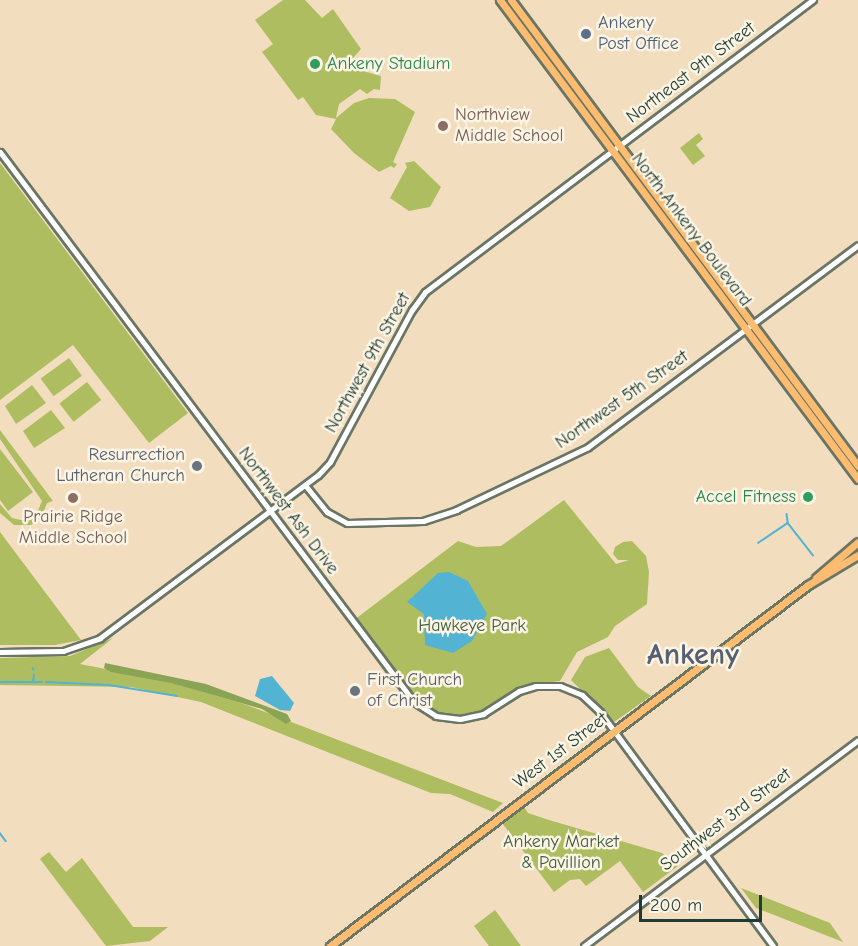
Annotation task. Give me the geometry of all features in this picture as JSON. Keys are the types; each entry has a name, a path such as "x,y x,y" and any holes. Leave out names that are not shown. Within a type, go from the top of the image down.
{"main road":[{"name":"North Ankeny Boulevard","path":"500,0 616,148 858,466"},
{"name":"North Ankeny Boulevard","path":"511,0 616,148"},
{"name":"North Ankeny Boulevard","path":"750,326 858,479"},
{"name":"West 1st Street","path":"330,946 613,730 813,582 858,542"},
{"name":"West 1st Street","path":"813,582 858,555"}],"street":[{"name":"Northeast 9th Street","path":"616,148 813,0"},
{"name":"Northwest 9th Street","path":"0,652 63,651 92,643 305,485 330,462 422,295 616,148"},
{"name":"Northwest Ash Drive","path":"0,152 408,696 428,712 444,718 468,718 490,710 519,691 551,685 574,691 589,700 773,946"},
{"name":"Northwest 5th Street","path":"305,485 323,508 339,520 352,524 402,522 442,516 574,456 858,245"},
{"name":"Southwest 3rd Street","path":"584,946 858,740"}],"green space":[{"name":"Ankeny Stadium","path":"283,0 305,0 322,18 333,9 361,49 354,57 363,71 381,76 380,90 374,89 367,94 360,89 339,104 336,118 354,103 369,98 395,99 415,112 393,162 397,164 394,168 391,166 379,172 354,153 331,129 336,119 316,115 303,97 298,100 262,52 273,44 255,20"},
{"path":"699,133 703,139 696,145 705,156 693,165 680,148"},
{"path":"414,161 441,187 430,207 409,211 390,198 407,167 405,163"},
{"path":"0,163 188,413 149,443 73,345 0,400"},
{"path":"69,358 82,376 54,396 41,379"},
{"path":"87,382 101,400 74,422 59,404"},
{"path":"32,385 46,403 16,424 5,406"},
{"path":"51,410 65,428 34,448 23,431"},
{"path":"0,430 53,501 47,503 41,518 31,525 14,525 0,513 0,504 12,518 25,521 36,515 42,501 0,439"},
{"path":"0,449 33,492 8,511 0,500"},
{"name":"Hawkeye Park","path":"564,500 616,564 629,560 618,560 613,554 615,547 623,542 632,541 646,556 649,572 647,604 615,626 608,637 577,652 560,681 518,687 488,709 468,715 449,715 426,708 354,620 458,541 476,547 501,546"},
{"path":"0,532 81,640 55,645 0,645"},
{"path":"113,638 80,664 162,680 244,704 503,803 493,812 450,794 431,793 201,702 131,687 0,685 0,658 70,656"},
{"path":"609,648 638,687 651,696 614,722 571,680 585,657"},
{"path":"105,663 206,684 287,714 291,721 286,724 262,709 171,683 111,672 104,668"},
{"name":"Ankeny Market & Pavillion","path":"524,807 528,813 549,820 662,853 678,866 643,892 620,861 586,886 580,879 570,880 554,892 502,823"},
{"path":"49,852 66,872 82,858 133,927 168,927 150,941 106,946 40,859"},
{"path":"741,888 830,923 843,942 756,908"},
{"path":"495,910 521,946 489,946 474,926"}],"water":[{"path":"449,572 468,581 487,614 472,641 453,653 425,645 424,614 407,602 438,573"},
{"path":"272,676 294,703 290,711 280,710 255,696 260,679"}],"waterway":[{"path":"787,514 788,522"},
{"path":"758,543 788,523 813,555"},
{"path":"33,682 34,675"},
{"path":"0,682 42,682"},
{"path":"46,682 109,685 177,696"},
{"path":"0,833 6,841"}],"place":[{"name":"Ankeny Post Office","path":"586,34"},
{"name":"Ankeny Stadium","path":"315,64"},
{"name":"Northview Middle School","path":"443,126"},
{"name":"Resurrection Lutheran Church","path":"197,466"},
{"name":"Accel Fitness","path":"808,497"},
{"name":"Prairie Ridge Middle School","path":"73,498"},
{"name":"First Church of Christ","path":"355,691"}],"district":[{"name":"Ankeny","path":"693,655"}]}
